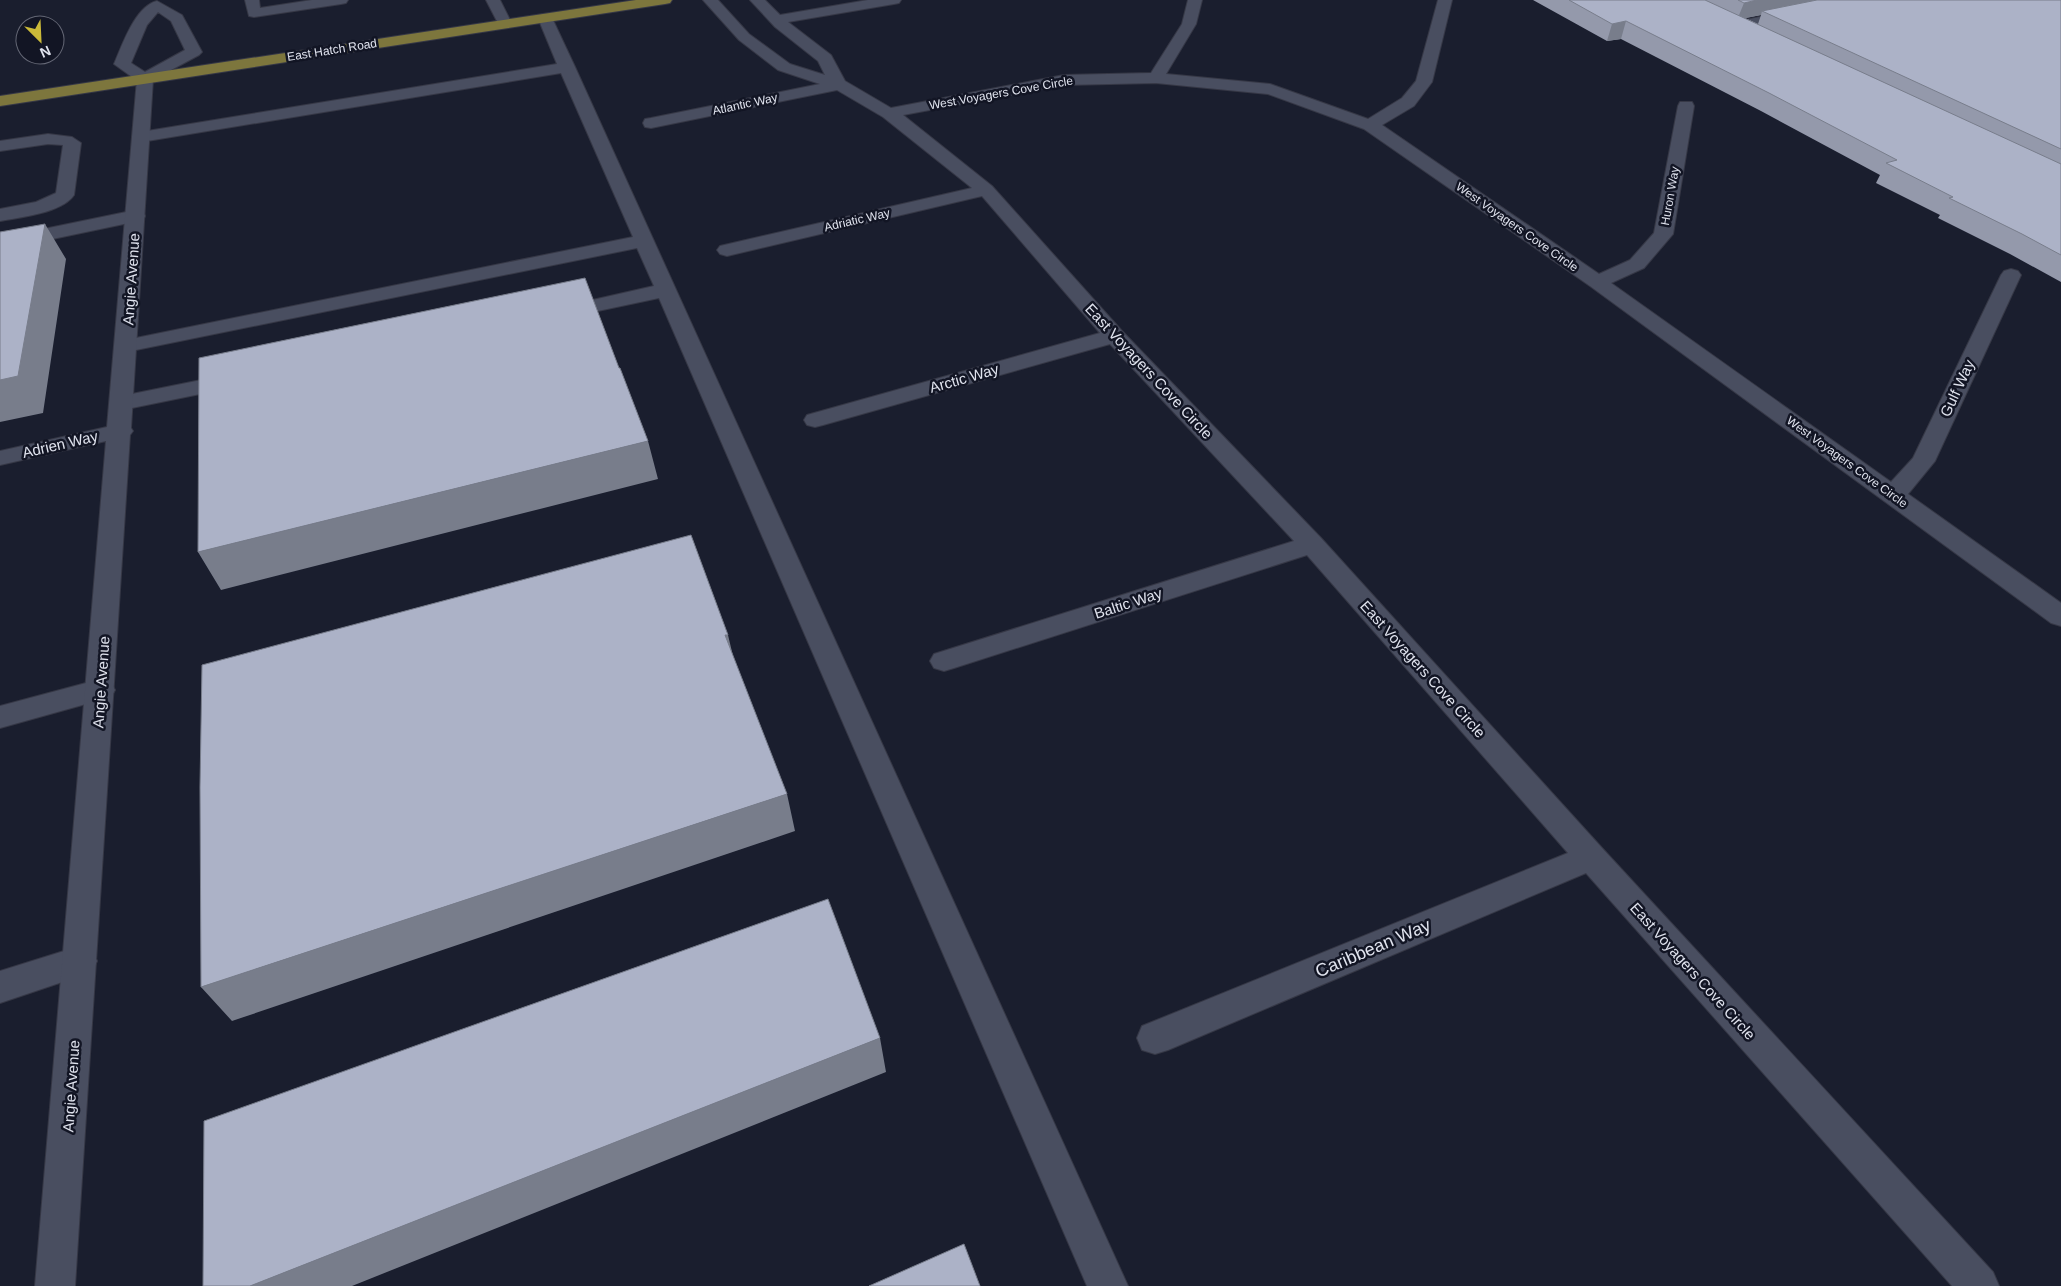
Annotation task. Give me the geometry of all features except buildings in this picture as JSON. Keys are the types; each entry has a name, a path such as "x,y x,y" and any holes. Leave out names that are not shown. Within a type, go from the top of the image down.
{"main road":[{"name":"East Hatch Road","path":"0,101 665,0"}],"street":[{"path":"252,0 254,13 341,0"},
{"path":"493,0 505,24"},
{"name":"East Voyagers Cove Circle","path":"710,0 744,37 784,67 838,84 889,113 986,190 1114,336 1312,544 1591,857 1979,1286"},
{"path":"757,0 776,20 825,58 838,84"},
{"path":"776,20 894,0"},
{"path":"1156,78 1189,24 1195,0"},
{"path":"1370,125 1408,102 1424,82 1445,0"},
{"path":"1734,27 1863,0"},
{"path":"157,2 177,18 194,52 146,79 122,64 140,23 157,2"},
{"path":"546,18 1108,1286"},
{"path":"1718,19 1761,39"},
{"path":"141,137 567,67"},
{"name":"West Voyagers Cove Circle","path":"889,113 1064,80 1156,78 1270,89 1370,125 1598,282 2061,616"},
{"name":"Angie Avenue","path":"55,1286 121,431 146,79"},
{"name":"Atlantic Way","path":"651,123 838,84"},
{"name":"Huron Way","path":"1598,282 1637,264 1663,234 1686,106"},
{"path":"0,146 50,139 61,139 72,143 64,195 56,202 0,215"},
{"name":"Adriatic Way","path":"727,250 986,190"},
{"path":"0,244 136,216"},
{"path":"126,346 644,241"},
{"name":"Gulf Way","path":"1893,495 1923,461 2011,275"},
{"path":"543,316 666,290"},
{"name":"Arctic Way","path":"815,420 1114,336"},
{"path":"122,403 260,376"},
{"name":"Adrien Way","path":"0,458 121,431"},
{"name":"Baltic Way","path":"944,661 1312,544"},
{"path":"0,717 100,690"},
{"name":"Caribbean Way","path":"1155,1038 1591,857"},
{"path":"0,987 80,961"}]}
